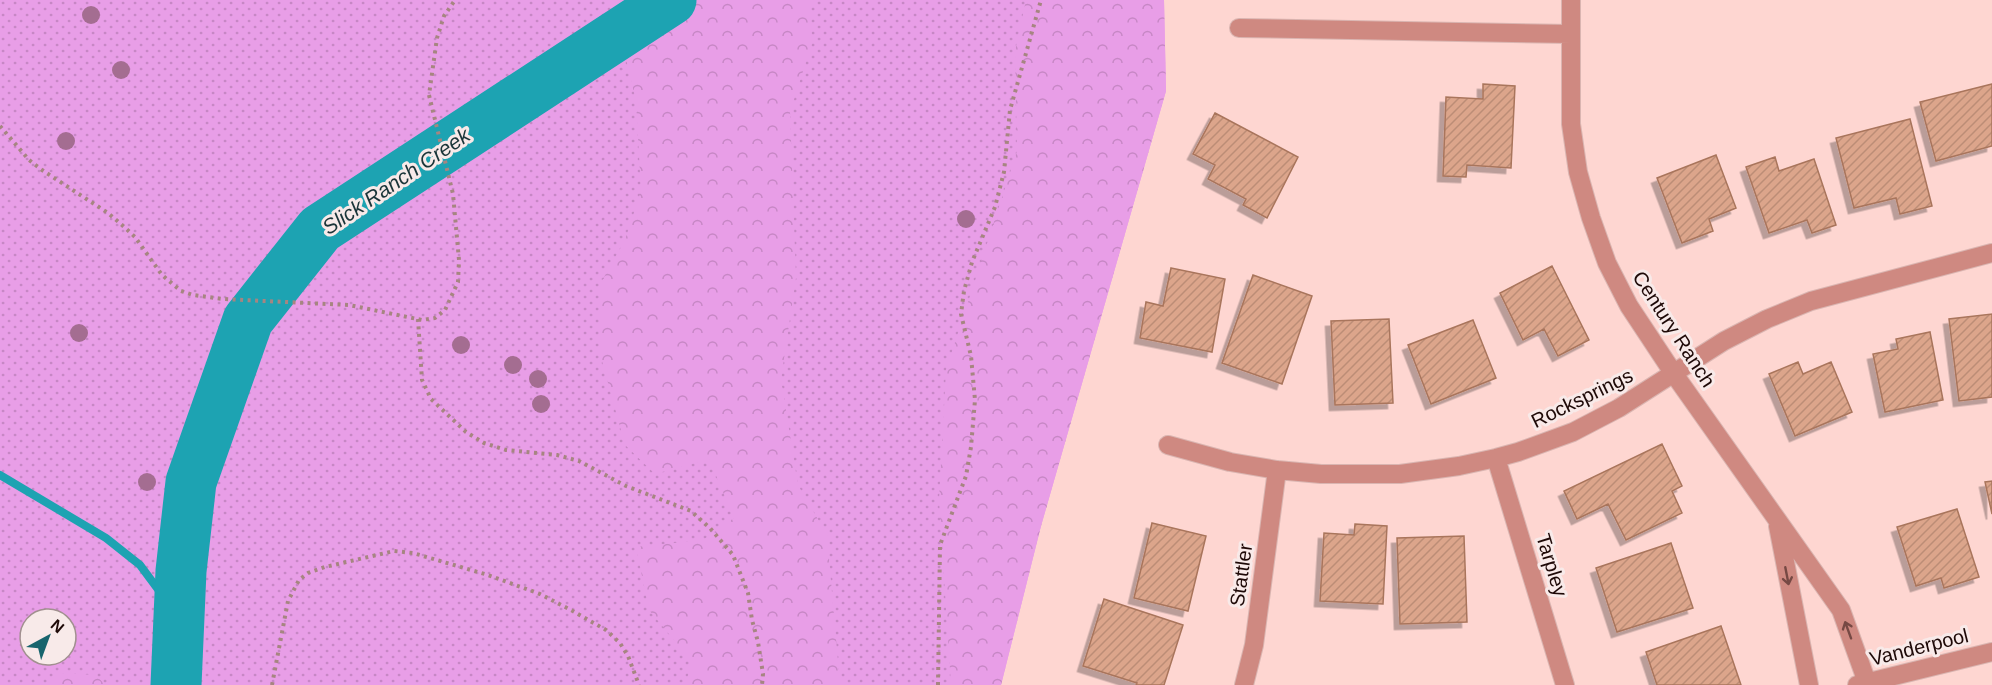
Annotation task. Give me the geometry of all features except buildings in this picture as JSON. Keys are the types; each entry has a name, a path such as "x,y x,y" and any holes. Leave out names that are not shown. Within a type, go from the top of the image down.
{"street":[{"name":"Century Ranch","path":"1571,0 1571,124 1578,171 1607,263 1629,306 1674,374 1841,610 1864,684"},
{"path":"1239,28 1571,33"},
{"name":"Rocksprings","path":"1168,445 1230,462 1321,474 1400,474 1459,466 1496,458 1573,432 1619,408 1735,336 1811,300 1992,253"},
{"name":"Tarpley","path":"1496,458 1565,685"},
{"name":"Stattler","path":"1244,685 1254,645 1277,470"},
{"name":"Century Ranch","path":"1776,518 1809,685"},
{"name":"Vanderpool","path":"1864,684 1992,652"}],"path":[{"path":"0,126 29,160 108,213 135,237 153,263 172,284 193,295 223,299 349,305 418,319 435,318 446,310 458,282 459,260 453,194 429,95 437,38 444,16 455,0"},
{"path":"938,685 940,545 966,476 975,400 971,356 961,314 964,291 972,262 995,207 1004,172 1010,110 1041,0"},
{"path":"418,319 422,380 431,399 466,432 484,443 506,450 557,455 579,461 626,486 691,512 710,528 733,555 748,593 752,620 759,642 762,685"},
{"path":"272,685 288,601 300,580 308,573 325,567 394,552 413,553 519,585 571,610 606,630 620,644 628,656 639,685"}],"green space":[{"path":"0,0 1164,0 1166,91 1041,526 1001,685 0,685"},
{"path":"612,0 810,0 812,43 790,112 796,278 781,379 798,485 827,535 840,685 685,685 692,662 649,610 636,547 703,540 734,518 709,459 655,474 625,445 599,350 599,286 625,240 641,191 636,101"},
{"path":"1026,0 1164,0 1166,91 1041,526 1001,685 951,685 939,500 946,370 1017,151 1015,51"},
{"path":"57,673 96,675 105,685 44,685"}],"waterway":[{"name":"Slick Ranch Creek","path":"176,685 181,571 191,482 248,320 320,229 671,0"},
{"path":"0,475 106,538 140,565 163,596 179,627"}]}
